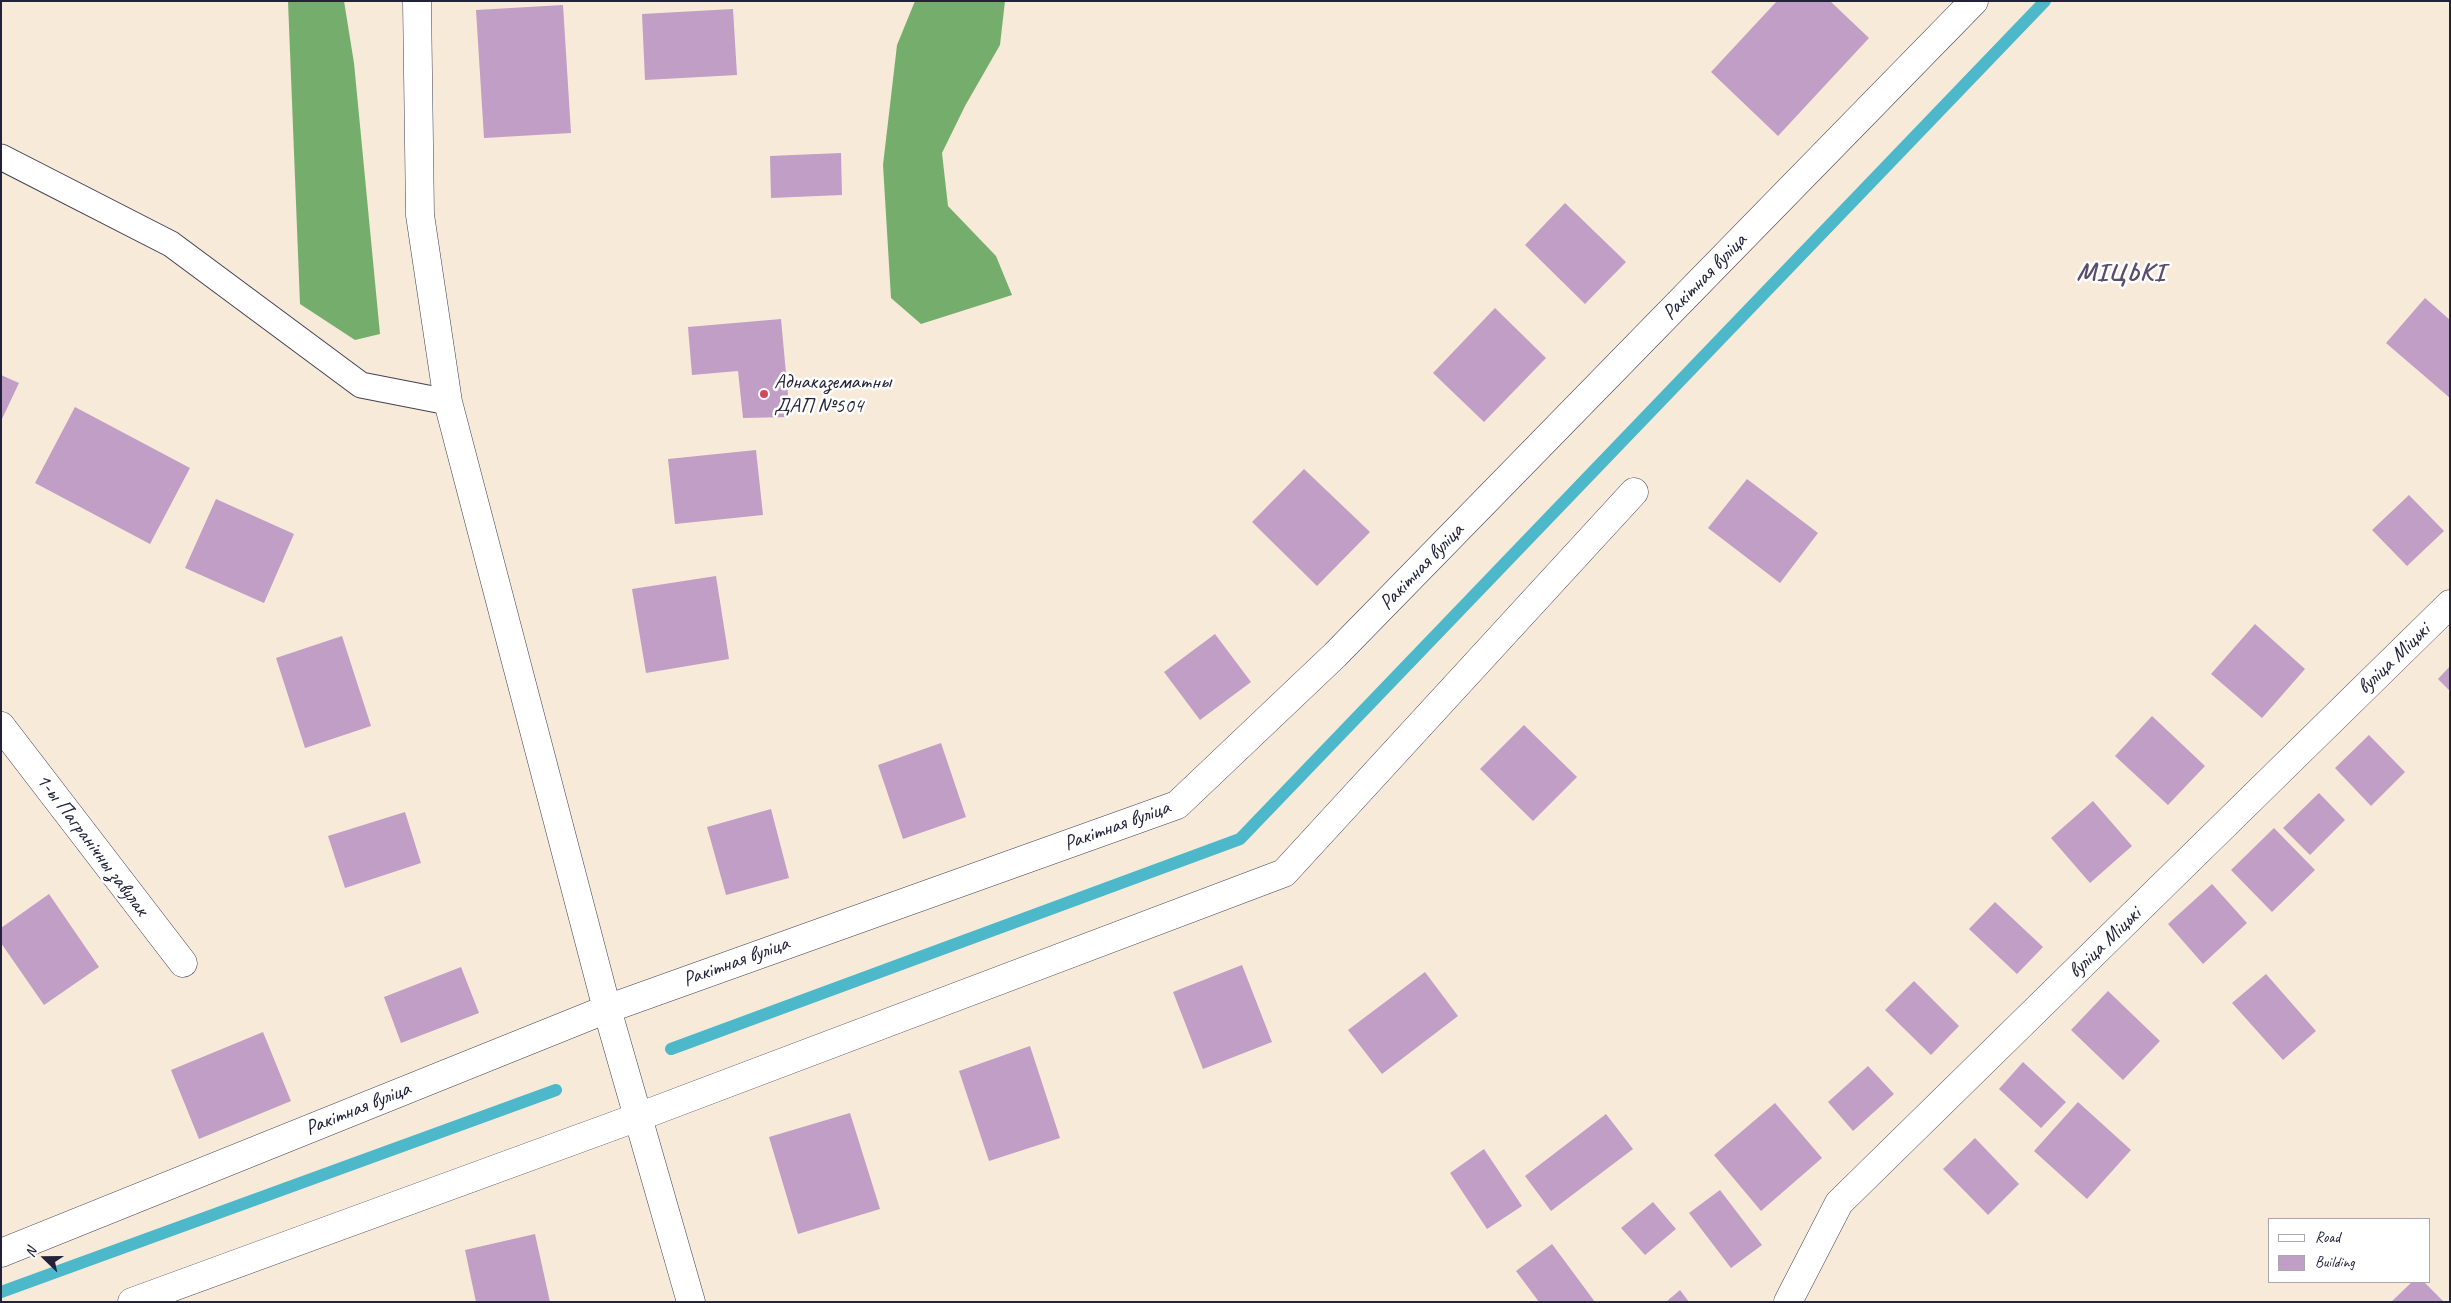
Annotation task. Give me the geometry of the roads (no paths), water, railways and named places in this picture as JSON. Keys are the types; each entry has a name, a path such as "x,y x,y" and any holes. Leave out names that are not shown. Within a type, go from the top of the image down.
{"street":[{"path":"417,1 420,215 448,402 607,1009 691,1302"},
{"name":"Ракітная вуліца","path":"1,1253 607,1009 1177,805 1335,656 1974,1"},
{"path":"132,1302 638,1116 1284,873 1634,492"},
{"name":"вуліца Міцькі","path":"1788,1302 1839,1203 2450,604"},
{"name":"1-ы Пагранічны завулак","path":"1,726 183,963"}],"lane":[{"path":"1,156 171,244 361,385 448,402"}],"waterway":[{"path":"671,1049 1240,839 2045,1"},
{"path":"1,1292 556,1090"}],"place":[{"name":"Аднаказематны ДАП №504","path":"764,394"}],"district":[{"name":"МІЦЬКІ","path":"2121,273"}]}
